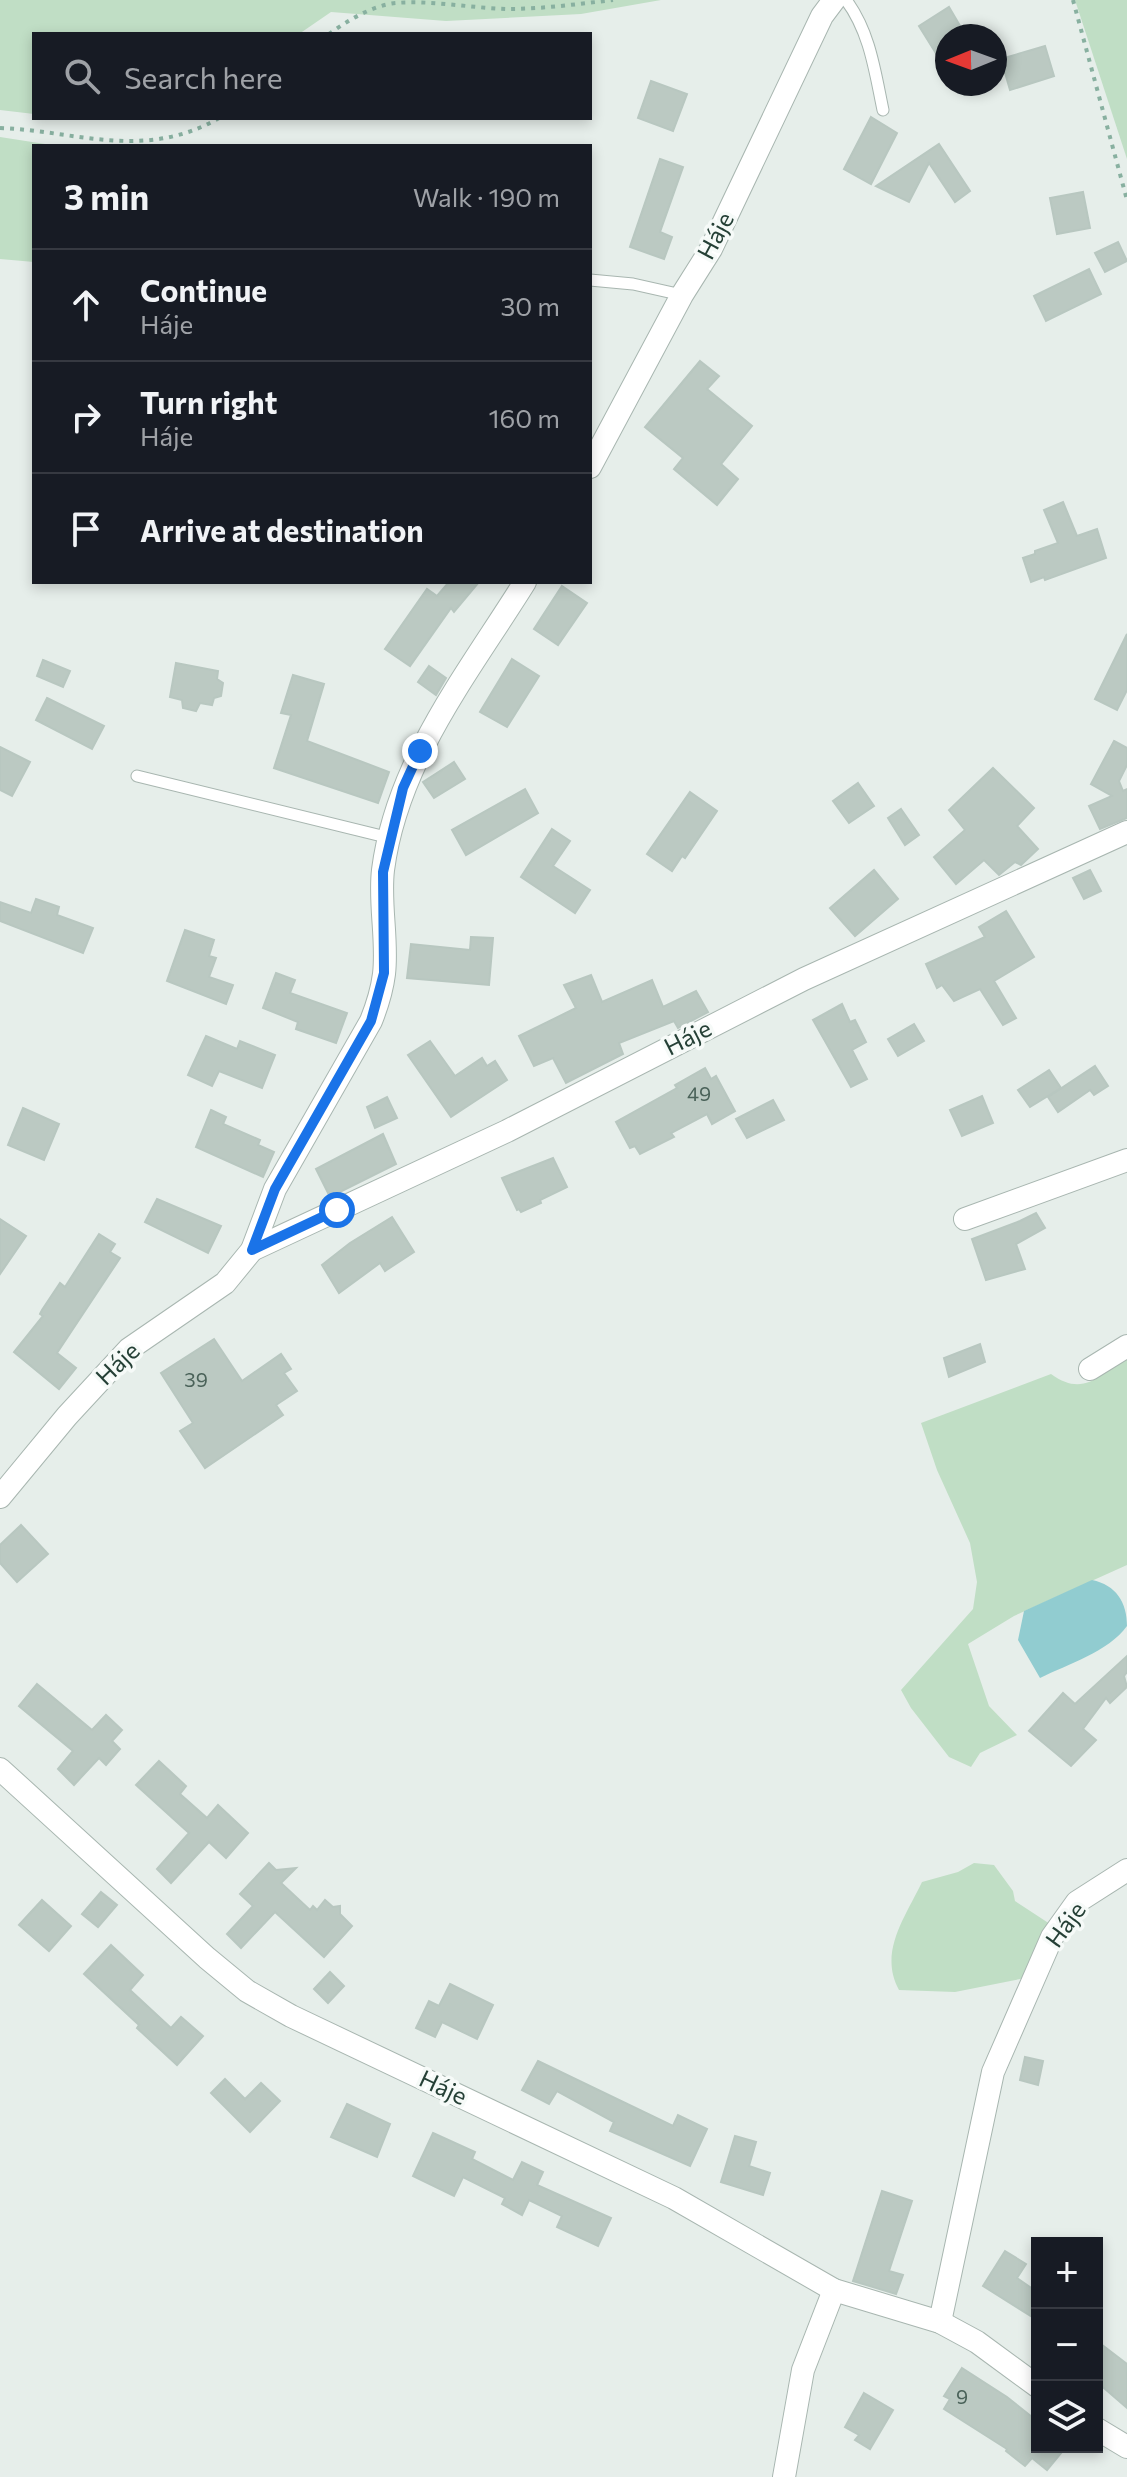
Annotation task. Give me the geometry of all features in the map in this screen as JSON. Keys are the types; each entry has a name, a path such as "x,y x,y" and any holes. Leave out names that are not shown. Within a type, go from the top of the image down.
{"street":[{"name":"Háje","path":"592,463 682,295 711,249 822,16 834,0"},
{"name":"Háje","path":"0,1497 67,1416 129,1349 225,1283 252,1250 275,1189 371,1021 379,997 384,973 383,872 403,788 420,751 524,584"},
{"name":"Háje","path":"252,1250 507,1131 804,979 1127,832"},
{"path":"965,1219 1127,1160"},
{"path":"1090,1369 1127,1346"},
{"name":"Háje","path":"0,1769 247,1991 291,2016 674,2198 834,2290 940,2322 977,2342 1031,2382"},
{"name":"Háje","path":"940,2322 993,2072 1052,1937 1077,1902 1127,1870"},
{"path":"784,2477 803,2370 834,2290"},
{"path":"1103,2433 1127,2447"}],"lane":[{"path":"846,0 871,51 883,110"},
{"path":"592,280 633,284 682,295"},
{"path":"137,776 390,838"}],"path":[{"path":"332,32 347,21 393,3 425,2 473,8 521,9 613,0"},
{"path":"1073,0 1125,178 1127,200"},
{"path":"0,128 103,142 147,140 202,128 216,120"}],"green space":[{"path":"0,0 661,0 581,14 446,21 331,12 302,32 32,32 32,114 0,110"},
{"path":"1075,0 1127,0 1127,159"},
{"path":"0,137 45,144 32,144 32,262 0,259"},
{"path":"1127,1355 1127,1565 1014,1616 968,1644 989,1706 1017,1735 980,1753 971,1767 949,1757 901,1690 973,1609 977,1582 970,1543 937,1470 921,1423 1051,1374 1063,1381 1082,1384 1100,1376"},
{"path":"974,1863 994,1865 1013,1891 1015,1901 1050,1924 1025,1978 955,1992 899,1990 891,1962 893,1948 902,1921 922,1882 958,1872"}],"water":[{"path":"1092,1580 1114,1590 1125,1609 1127,1626 1099,1650 1040,1678 1018,1640 1024,1611"}],"building":[{"path":"949,7 959,24 935,24 935,52 919,26"},
{"path":"1045,46 1054,76 1010,90 1007,57"},
{"path":"651,81 687,94 673,131 638,118"},
{"path":"871,117 897,133 871,184 844,169"},
{"path":"939,144 970,191 955,202 929,163 909,202 876,186"},
{"path":"660,159 683,167 660,232 672,237 664,259 630,247"},
{"path":"1083,192 1090,228 1057,234 1050,198"},
{"path":"1118,242 1127,261 1105,272 1095,253"},
{"path":"1089,269 1101,294 1046,321 1034,296"},
{"path":"700,361 719,376 707,389 752,426 721,464 738,479 717,505 674,469 683,458 645,427"},
{"path":"1063,502 1077,536 1097,529 1106,558 1031,582 1023,558 1058,543 1044,510"},
{"path":"447,584 477,584 454,612 451,608 410,666 385,649 427,589 437,596"},
{"path":"562,586 587,603 558,645 534,629"},
{"path":"1127,634 1127,690 1117,710 1095,699"},
{"path":"512,659 539,676 507,727 480,712"},
{"path":"43,660 70,671 63,687 37,676"},
{"path":"176,663 218,671 217,679 223,683 221,696 214,698 212,705 200,703 196,711 183,708 182,700 170,697"},
{"path":"429,666 446,678 436,695 418,682"},
{"path":"293,675 324,684 307,741 389,772 378,803 274,768 291,715 281,713"},
{"path":"47,698 104,726 92,749 36,720"},
{"path":"1114,741 1127,748 1127,765 1119,781 1123,791 1127,789 1127,818 1100,829 1089,806 1112,796 1091,784"},
{"path":"0,747 30,762 12,796 0,790"},
{"path":"454,762 465,779 434,798 423,782"},
{"path":"993,768 1034,808 1017,826 1038,849 1021,865 1015,862 999,875 984,860 956,884 934,857 965,830 949,810"},
{"path":"858,783 874,806 849,823 833,801"},
{"path":"525,789 538,813 466,855 452,830"},
{"path":"690,792 717,811 685,858 682,856 672,871 647,854"},
{"path":"901,809 919,835 905,845 888,818"},
{"path":"552,829 570,841 553,866 590,890 575,913 521,877"},
{"path":"874,870 898,899 855,936 830,908"},
{"path":"1090,870 1101,891 1084,899 1073,878"},
{"path":"36,899 59,907 57,915 93,928 83,953 0,921 0,902 31,913"},
{"path":"1006,911 1034,957 994,981 1016,1018 1003,1025 980,989 954,1001 942,985 937,988 926,964 985,937 979,927"},
{"path":"185,930 214,940 209,956 216,958 209,977 233,985 226,1004 167,981"},
{"path":"471,937 493,938 489,985 407,978 411,944 470,950"},
{"path":"276,973 295,980 290,993 347,1013 336,1043 296,1029 298,1022 263,1008"},
{"path":"591,975 602,1002 652,980 663,1007 696,991 708,1012 678,1028 674,1021 619,1043 623,1054 566,1083 553,1058 534,1066 519,1036 576,1008 564,985"},
{"path":"842,1004 850,1022 855,1020 866,1042 852,1050 867,1079 851,1087 813,1020"},
{"path":"914,1024 924,1041 898,1056 888,1039"},
{"path":"206,1036 237,1049 240,1041 275,1055 262,1088 219,1071 212,1086 188,1075"},
{"path":"430,1041 455,1076 482,1058 487,1066 495,1061 507,1080 451,1117 408,1055"},
{"path":"1095,1066 1108,1086 1094,1095 1090,1090 1058,1112 1048,1097"},
{"path":"705,1068 711,1079 716,1076 735,1111 712,1124 707,1114 671,1133 674,1137 640,1154 635,1146 630,1148 616,1122 677,1088 675,1085"},
{"path":"1049,1070 1061,1088 1030,1107 1018,1090"},
{"path":"982,1096 993,1123 962,1136 950,1110"},
{"path":"387,1097 397,1118 375,1128 367,1107"},
{"path":"773,1100 784,1120 747,1138 736,1119"},
{"path":"23,1108 59,1124 44,1160 8,1145"},
{"path":"211,1110 226,1117 223,1124 260,1140 258,1145 274,1152 263,1177 196,1147"},
{"path":"383,1134 396,1164 330,1197 316,1169"},
{"path":"553,1158 567,1187 540,1200 541,1203 521,1212 517,1210 502,1178"},
{"path":"157,1199 221,1226 208,1253 145,1222"},
{"path":"1036,1213 1045,1228 1016,1244 1025,1269 986,1280 972,1239"},
{"path":"392,1217 414,1252 385,1271 380,1263 339,1293 322,1265"},
{"path":"0,1219 26,1236 0,1274"},
{"path":"99,1234 115,1244 110,1252 120,1258 57,1353 76,1368 59,1389 14,1352 43,1316 40,1314 42,1310 60,1283 65,1287"},
{"path":"214,1339 242,1381 281,1354 291,1369 284,1373 297,1391 276,1405 283,1415 205,1468 180,1431 193,1423 161,1373"},
{"path":"980,1344 985,1362 949,1377 944,1358"},
{"path":"21,1525 48,1554 17,1582 0,1563 0,1545"},
{"path":"1127,1656 1124,1676 1127,1687 1110,1703 1106,1698 1083,1729 1096,1740 1071,1766 1029,1731 1063,1693 1075,1704"},
{"path":"37,1684 92,1730 106,1715 122,1730 112,1741 120,1749 106,1765 99,1758 74,1785 58,1769 73,1751 19,1706"},
{"path":"159,1761 186,1786 180,1794 207,1818 218,1805 248,1833 226,1858 209,1842 171,1883 157,1869 189,1833 136,1785"},
{"path":"269,1863 276,1870 296,1868 281,1883 310,1910 313,1906 317,1910 325,1900 333,1907 340,1906 340,1914 352,1926 324,1957 275,1912 241,1948 227,1934 253,1906 240,1894"},
{"path":"101,1892 117,1905 98,1927 82,1914"},
{"path":"42,1900 71,1926 49,1951 19,1925"},
{"path":"111,1945 143,1975 130,1990 171,2028 181,2017 203,2036 177,2065 84,1974"},
{"path":"330,1972 344,1986 328,2003 314,1989"},
{"path":"450,1984 493,2005 477,2039 442,2022 435,2037 416,2028 429,2001 439,2006"},
{"path":"1025,2057 1043,2061 1038,2085 1020,2080"},
{"path":"538,2061 673,2126 678,2115 707,2129 690,2166 610,2131 614,2122 557,2091 549,2104 522,2090"},
{"path":"225,2079 245,2099 261,2083 280,2101 250,2132 211,2093"},
{"path":"347,2104 390,2124 377,2157 331,2137"},
{"path":"433,2133 475,2152 472,2159 513,2180 522,2162 543,2172 537,2185 611,2218 598,2246 557,2227 562,2216 529,2200 522,2215 502,2204 505,2198 463,2177 454,2196 413,2176"},
{"path":"735,2136 756,2142 749,2166 770,2173 763,2195 721,2182"},
{"path":"882,2191 912,2201 889,2271 903,2275 896,2294 853,2281"},
{"path":"1005,2251 1026,2264 1017,2278 1031,2288 1031,2316 983,2286"},
{"path":"1103,2346 1127,2364 1127,2408 1103,2387"},
{"path":"962,2368 1031,2416 1031,2453 1061,2453 1047,2470 1032,2458 1025,2466 1007,2449 944,2409 950,2399 944,2396"},
{"path":"864,2393 893,2410 870,2449 855,2440 859,2435 845,2427"}],"route":[{"path":"337,1210 252,1250 275,1189 371,1021 384,973 383,872 403,788 420,751"}]}
